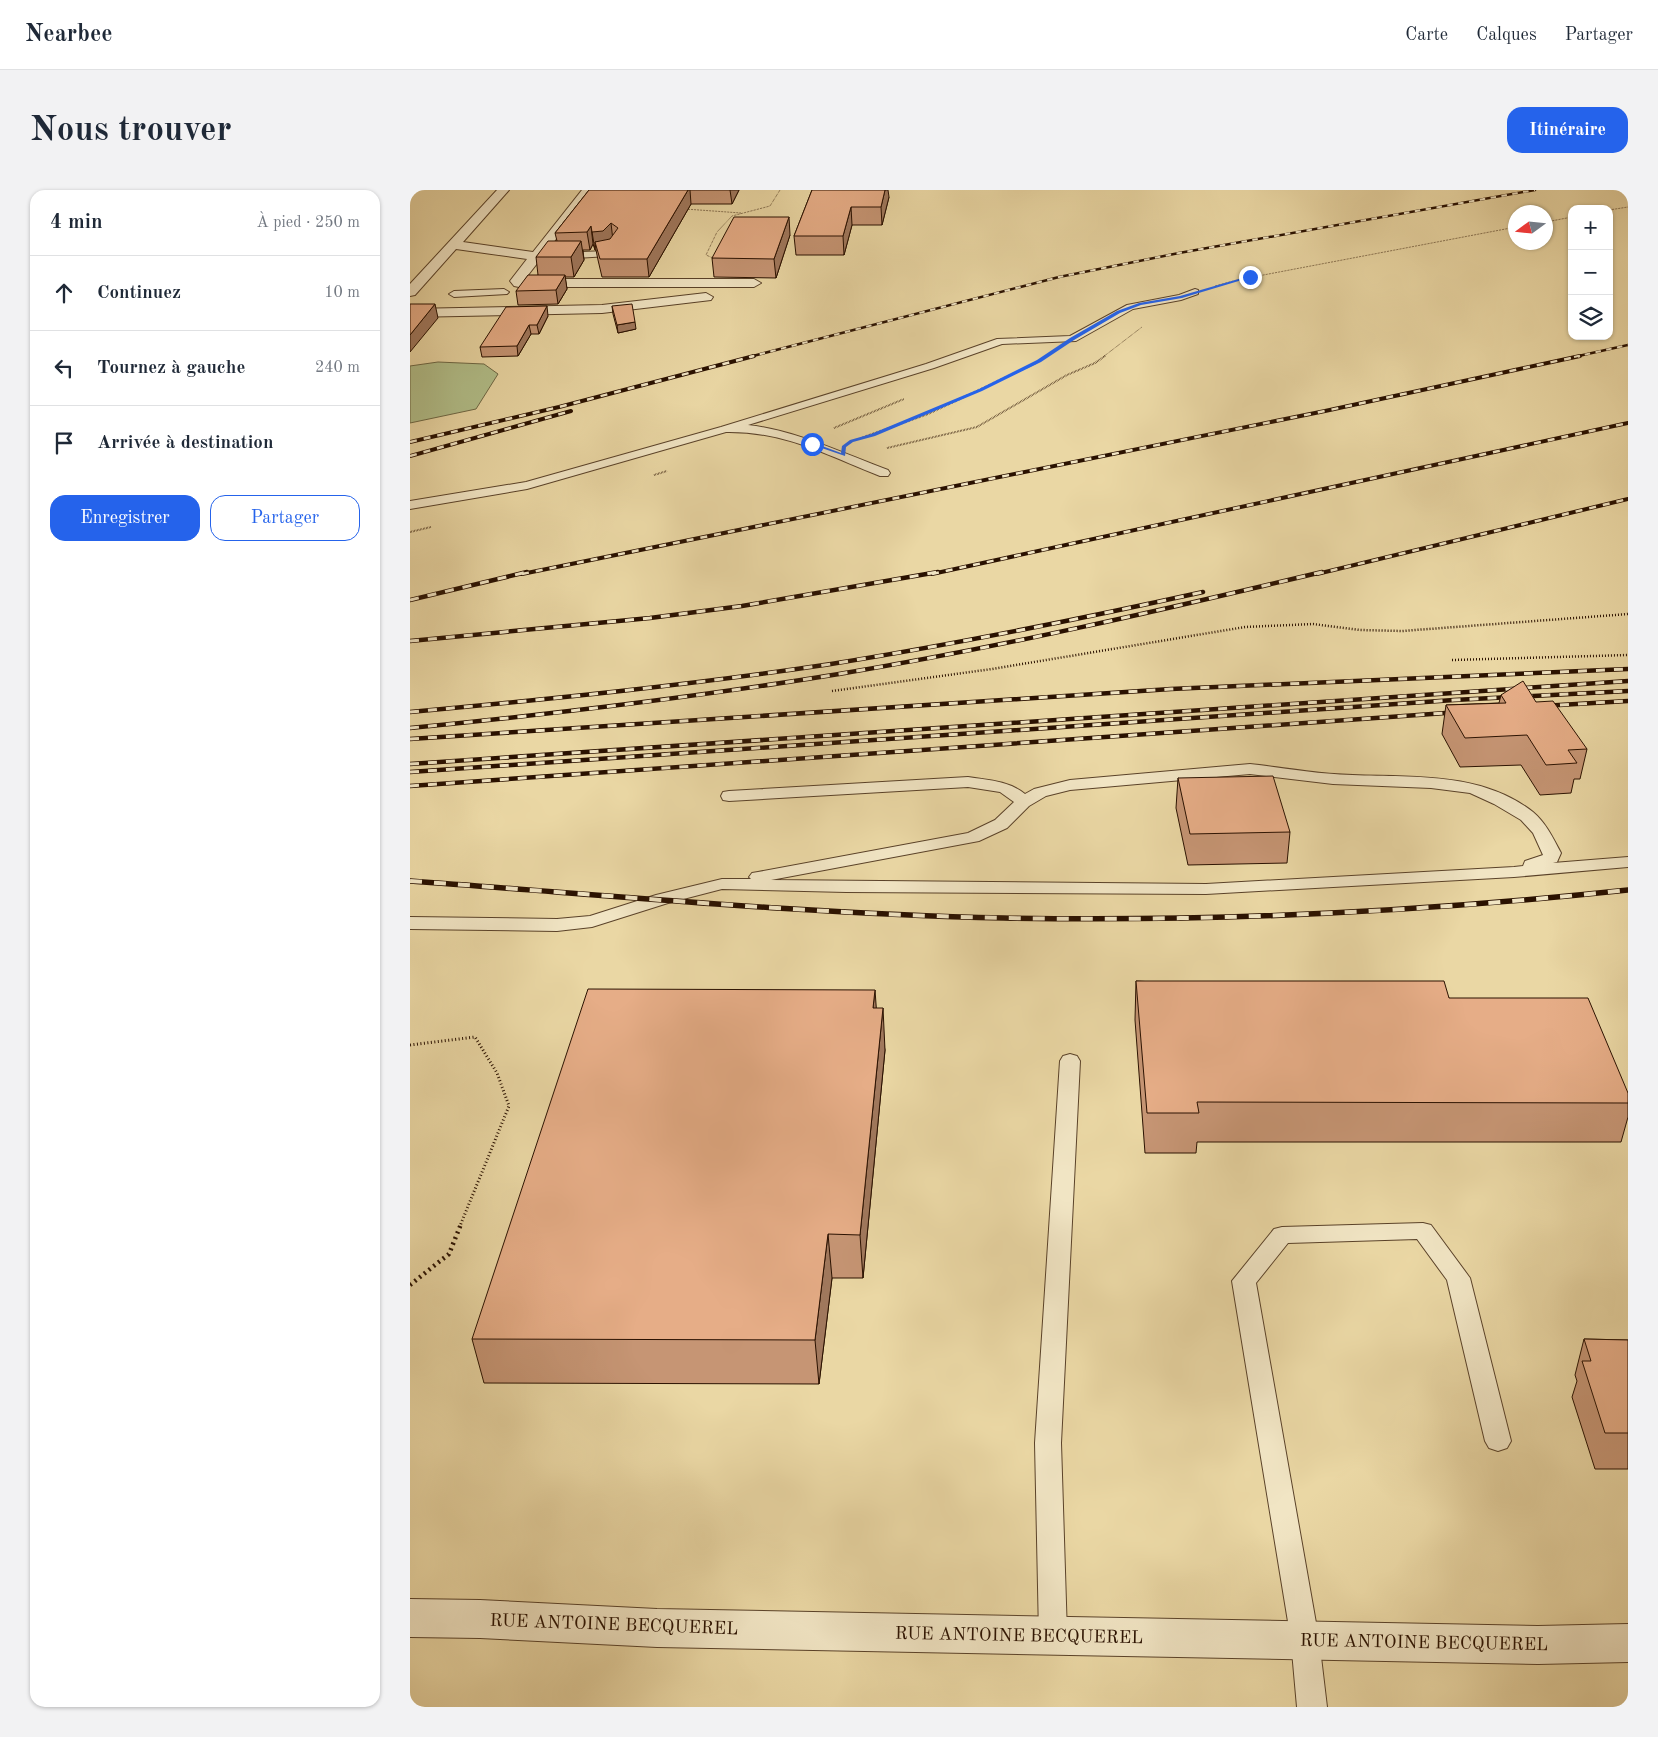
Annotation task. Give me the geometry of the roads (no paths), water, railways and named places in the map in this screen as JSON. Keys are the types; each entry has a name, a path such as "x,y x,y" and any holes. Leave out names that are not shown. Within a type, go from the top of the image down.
{"street":[{"path":"410,292 504,190"},
{"path":"410,313 636,307 755,286 519,283 517,281 588,190"},
{"path":"453,245 475,246 514,254 536,256"},
{"name":"RUE ANTOINE BECQUEREL","path":"410,1618 480,1619 657,1628 1538,1645 1628,1643"}],"lane":[{"path":"536,256 598,255 609,253 614,246"},
{"path":"499,302 506,289 519,283"},
{"path":"454,294 504,292"},
{"path":"410,505 527,485 725,429 930,366 1001,341 1072,339 1130,307 1181,297 1195,292"},
{"path":"725,429 748,428 799,438 884,473"},
{"path":"410,923 557,925 592,921 662,899 722,884 973,837 1001,824 1023,802 1040,792 1070,786 1250,769 1333,780 1431,783 1474,789 1507,804 1527,816 1541,831 1552,853 1551,858 1514,872"},
{"path":"729,796 968,782 1001,787 1017,793 1023,802"},
{"path":"722,884 1206,890 1514,872 1628,862"},
{"path":"1053,1636 1048,1443 1070,1060"},
{"path":"1312,1707 1305,1640 1244,1281 1282,1235 1423,1231 1458,1278 1498,1441"}],"railway":[{"path":"749,357 1059,277 1179,253 1535,190"},
{"path":"1574,357 1628,345"},
{"path":"410,442 559,407 754,356"},
{"path":"522,574 1325,411 1580,356"},
{"path":"410,456 571,411"},
{"path":"932,574 1628,423"},
{"path":"1317,574 1628,499"},
{"path":"410,600 527,572"},
{"path":"410,641 650,618 742,606 938,572"},
{"path":"410,728 625,704 839,674 1021,640 1322,572"},
{"path":"410,712 621,691 831,664 1018,631 1203,592"},
{"path":"410,739 1171,689 1628,669"},
{"path":"410,764 1628,681"},
{"path":"410,772 1454,700 1628,691"},
{"path":"1542,706 1628,701"},
{"path":"410,786 1460,712"},
{"path":"410,881 855,912 929,916 1082,919 1238,917 1394,910 1628,890"}]}
